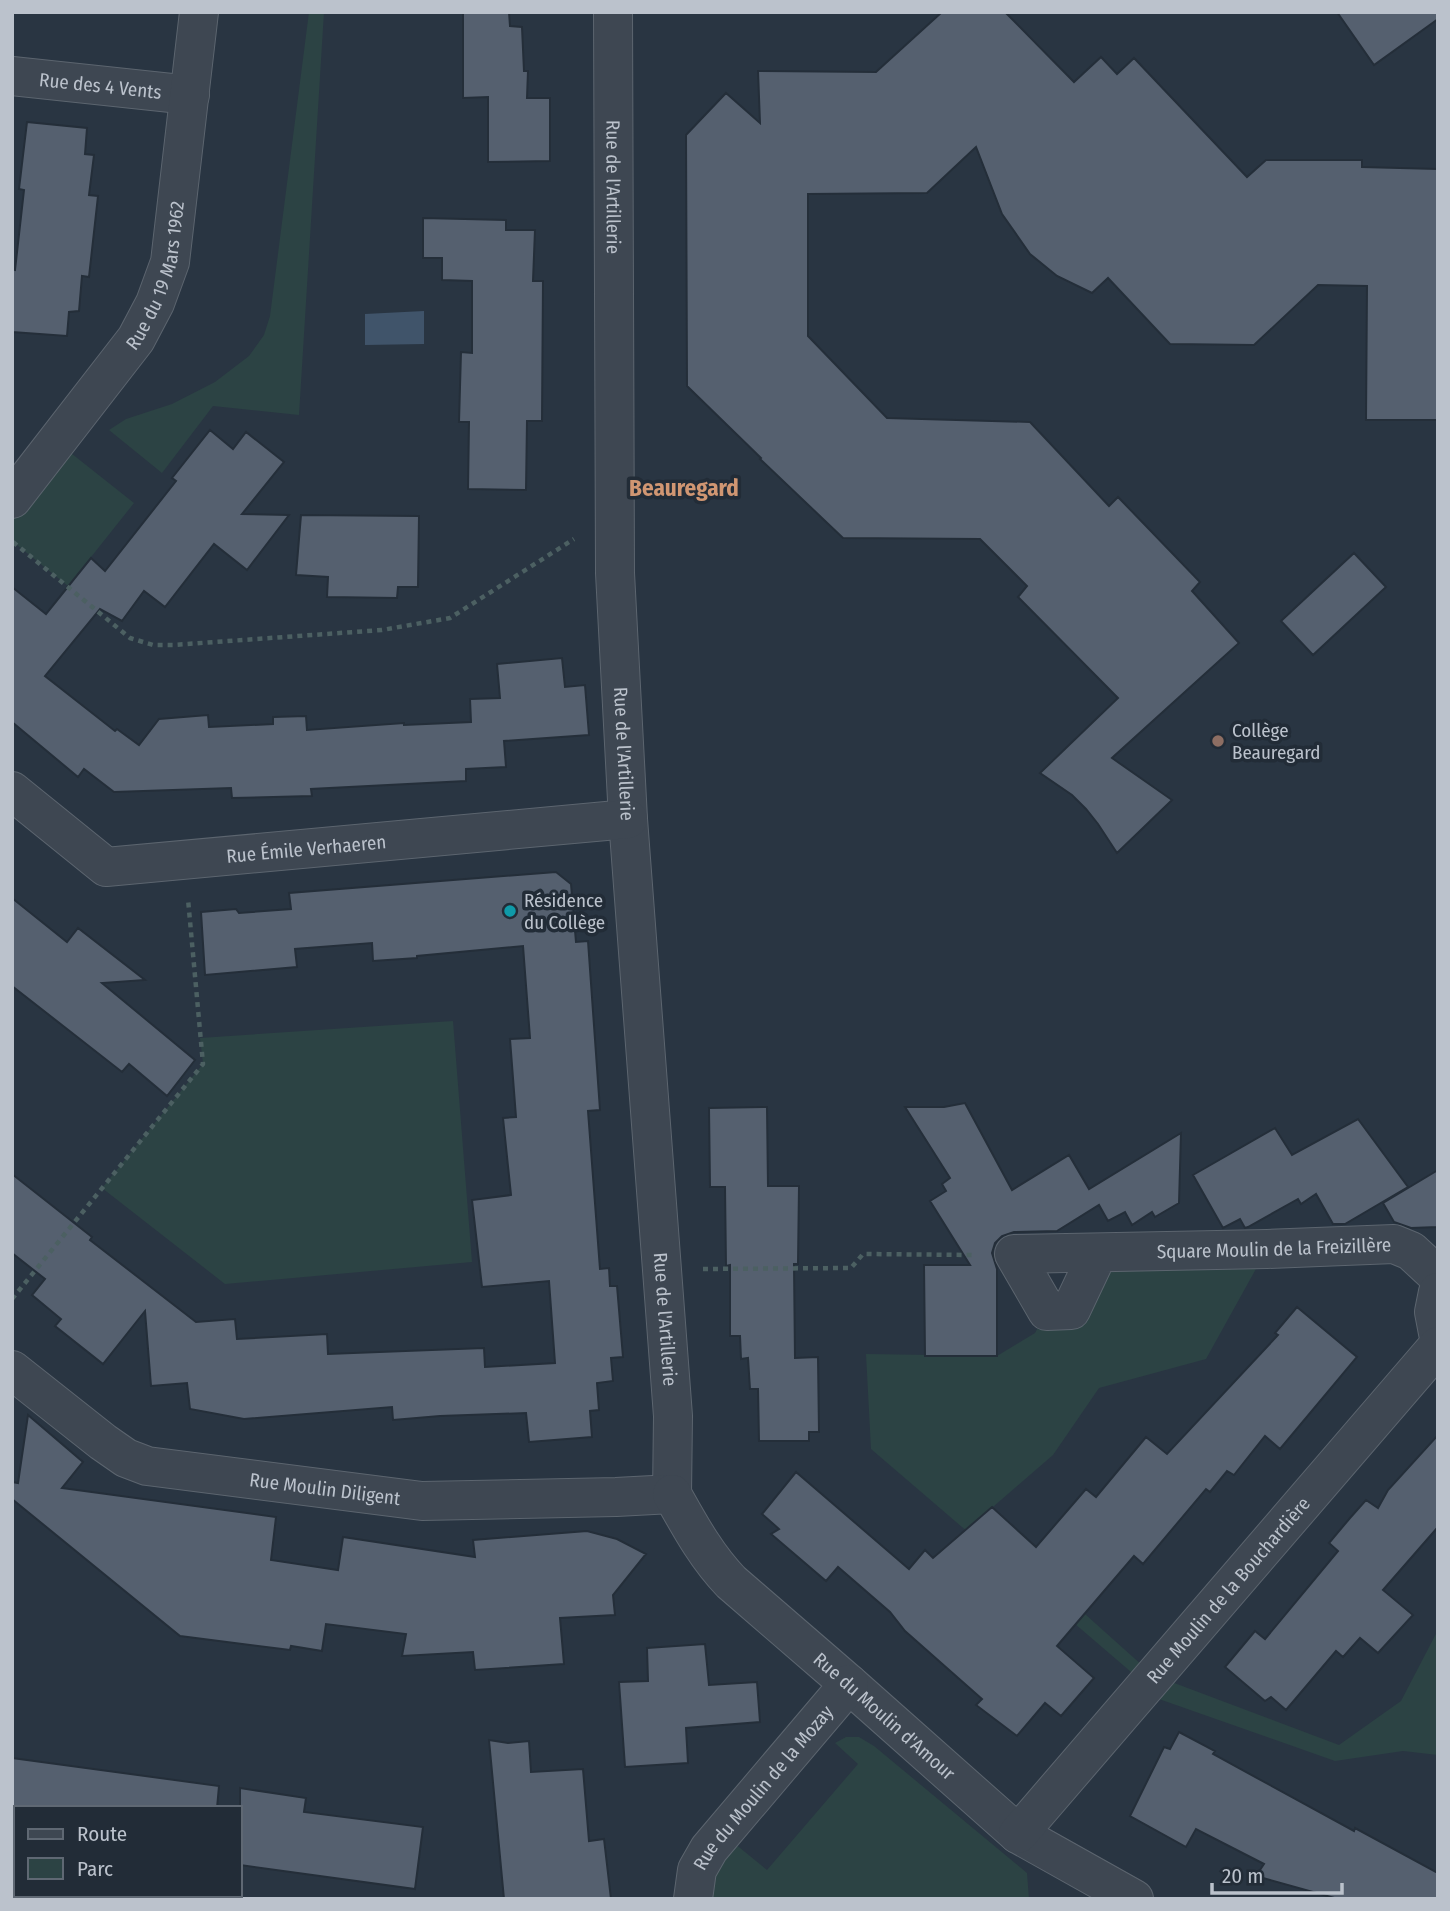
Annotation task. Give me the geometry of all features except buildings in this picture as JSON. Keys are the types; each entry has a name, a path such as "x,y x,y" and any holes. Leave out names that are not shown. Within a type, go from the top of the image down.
{"street":[{"name":"Rue du 19 Mars 1962","path":"12,499 136,339 155,303 170,262 199,12"},
{"name":"Rue de l'Artillerie","path":"613,12 615,573 628,819 673,1416 672,1494"},
{"name":"Rue des 4 Vents","path":"12,76 190,95"},
{"name":"Rue Émile Verhaeren","path":"12,791 106,867 628,819"},
{"name":"Square Moulin de la Freizillère","path":"1014,1254 1394,1244 1411,1251 1438,1276"},
{"path":"1014,1254 1046,1311 1071,1310 1098,1253"},
{"path":"1438,1293 1434,1312 1438,1333"},
{"name":"Rue Moulin de la Bouchardière","path":"1018,1834 1438,1346"},
{"name":"Rue Moulin Diligent","path":"12,1370 103,1442 127,1458 147,1466 422,1501 672,1494"},
{"name":"Rue du Moulin d'Amour","path":"672,1494 700,1544 731,1582 1018,1834 1134,1899"},
{"name":"Rue du Moulin de la Mozay","path":"693,1899 697,1870 709,1849 849,1684"}],"path":[{"path":"12,541 130,638 153,645 173,645 382,630 450,618 616,512"},
{"path":"12,1299 203,1064 185,860"},
{"path":"662,1269 851,1268 863,1254 1014,1254"}],"green space":[{"path":"309,12 324,12 299,415 213,406 162,473 109,430 126,419 172,404 215,382 249,356 264,335 270,316"},
{"path":"57,442 134,503 68,586 12,541 12,499"},
{"path":"453,1021 472,1262 225,1284 102,1188 203,1064 200,1038"},
{"path":"1267,1249 1206,1359 1099,1388 1053,1455 979,1519 1153,1675 1339,1745 1401,1701 1438,1630 1438,1755 1403,1751 1335,1761 1139,1692 1145,1684 871,1449 866,1354 997,1356 1035,1333 1047,1311 1098,1253"},
{"path":"846,1737 859,1737 874,1746 1027,1873 1029,1899 712,1899 715,1877 734,1843 767,1870 858,1764 835,1743"}],"water":[{"path":"424,311 424,344 365,345 365,314"}],"place":[{"name":"Collège Beauregard","path":"1218,741"},
{"name":"Résidence du Collège","path":"510,911"}],"district":[{"name":"Beauregard","path":"684,488"}]}
